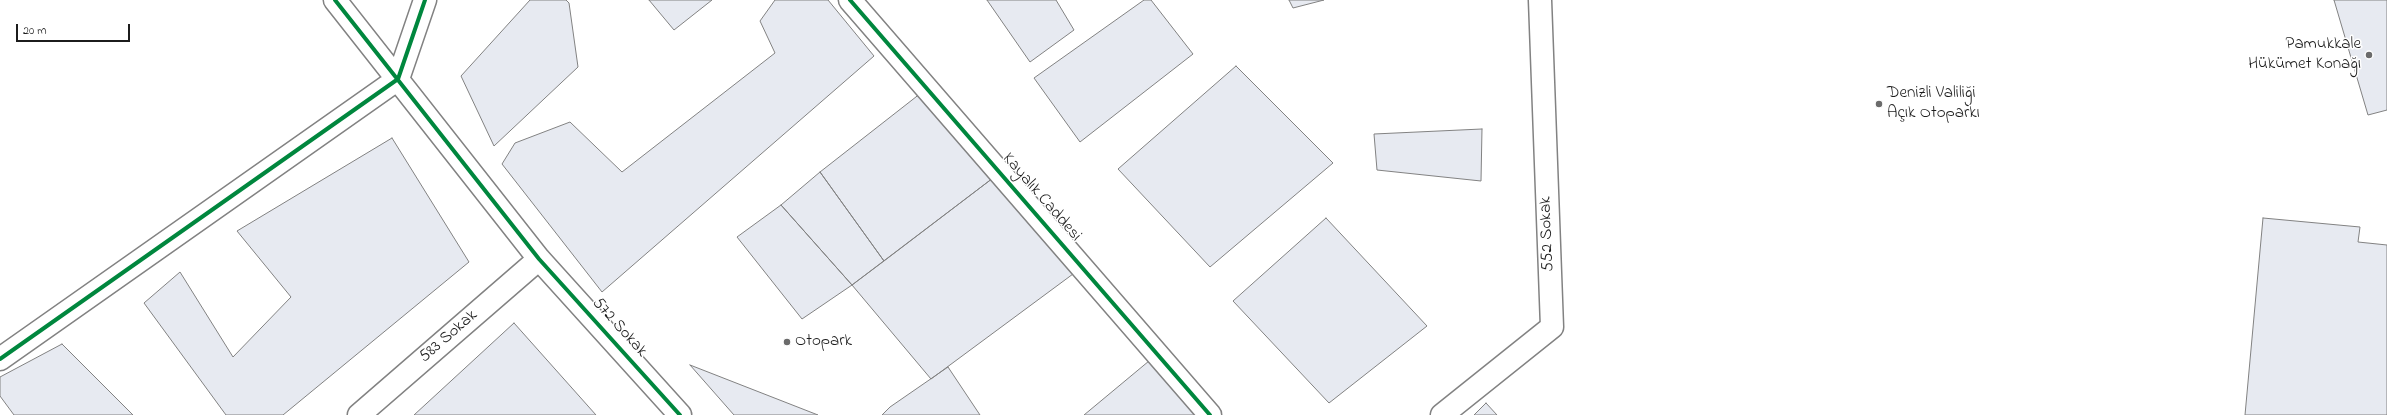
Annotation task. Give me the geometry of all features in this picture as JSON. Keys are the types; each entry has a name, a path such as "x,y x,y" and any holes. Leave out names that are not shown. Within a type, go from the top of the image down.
{"street":[{"name":"572 Sokak","path":"335,0 538,259 680,415"},
{"path":"0,359 398,80 425,0"},
{"name":"Kayalık Caddesi","path":"850,0 1210,415"},
{"name":"552 Sokak","path":"1442,415 1552,327 1540,0"},
{"name":"583 Sokak","path":"359,415 538,259"}],"building":[{"path":"530,0 566,0 569,3 578,67 494,146 461,76"},
{"path":"649,0 712,0 674,30"},
{"path":"775,0 828,0 874,56 602,292 502,164 515,143 570,122 622,172 775,53 760,21"},
{"path":"987,0 1056,0 1074,30 1030,62"},
{"path":"1144,0 1151,0 1193,54 1080,142 1034,78"},
{"path":"1289,0 1324,0 1293,8"},
{"name":"Pamukkale Hükümet Konağı","path":"2334,0 2387,0 2387,110 2368,115"},
{"path":"1236,66 1333,163 1210,267 1118,169"},
{"path":"921,93 993,178 884,261 820,172"},
{"path":"1482,129 1481,181 1377,170 1374,134"},
{"path":"392,138 469,262 283,415 226,415 144,303 180,272 233,357 291,297 237,231"},
{"path":"820,172 884,261 852,285 781,205"},
{"path":"993,178 1073,274 931,379 852,285"},
{"path":"781,205 852,285 802,319 737,237"},
{"path":"1326,218 1427,326 1329,403 1233,301"},
{"path":"2263,218 2360,227 2358,242 2387,245 2387,415 2245,415"},
{"path":"514,323 596,415 414,415"},
{"path":"62,344 133,415 14,415 0,396 0,377"},
{"path":"1149,361 1198,415 1084,415"},
{"path":"690,365 818,415 734,415"},
{"path":"948,367 980,415 882,415 890,407"},
{"path":"1486,403 1497,415 1474,415"}],"cycle path":[{"path":"335,0 539,259 680,415"},
{"path":"0,359 398,79 425,0"},
{"path":"850,0 1210,415"}],"place":[{"name":"Pamukkale Hükümet Konağı","path":"2369,55"},
{"name":"Denizli Valiliği Açık Otoparkı","path":"1879,104"},
{"name":"Otopark","path":"787,342"}]}
